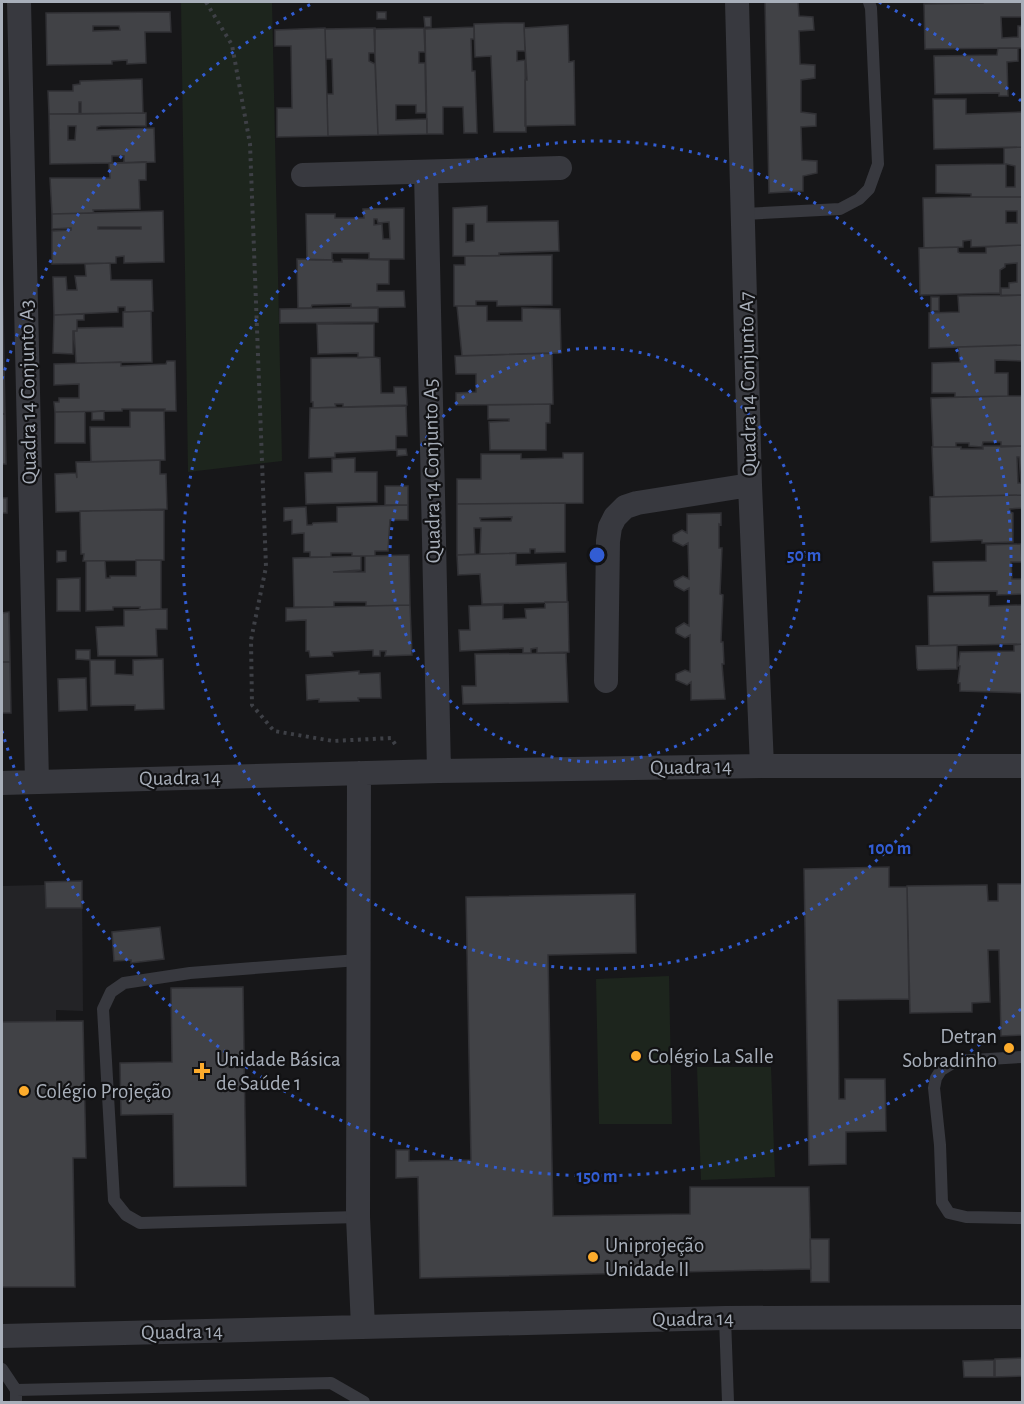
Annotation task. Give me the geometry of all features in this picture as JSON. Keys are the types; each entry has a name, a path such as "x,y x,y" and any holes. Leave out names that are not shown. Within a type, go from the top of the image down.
{"street":[{"name":"Quadra 14 Conjunto A3","path":"20,2 37,782"},
{"name":"Quadra 14 Conjunto A7","path":"737,2 750,485 762,766"},
{"path":"303,175 560,168"},
{"name":"Quadra 14 Conjunto A5","path":"426,171 439,771"},
{"path":"606,681 608,541 610,527 615,517 625,507 637,502 750,485"},
{"name":"Quadra 14","path":"2,783 439,771 762,766 1023,766"},
{"path":"359,773 358,1217 363,1327"},
{"name":"Quadra 14","path":"2,1336 726,1318 1023,1317"}],"lane":[{"path":"744,214 840,209 860,200 869,189 878,164 871,8 868,2"},
{"path":"358,960 190,974 124,983 111,992 103,1009 114,1200 126,1215 140,1223 358,1217"},
{"path":"1023,1057 956,1061 941,1070 934,1089 940,1144 942,1202 949,1213 966,1217 1023,1218"},
{"path":"726,1318 728,1402"},
{"path":"2,1369 16,1396 331,1383 364,1402"}],"path":[{"path":"206,2 232,45 250,144 266,567 251,640 252,705 274,731 333,741 391,738 414,772"}],"shaded area":[{"path":"181,2 272,2 282,461 188,472"},
{"path":"82,884 83,1011 56,1010 56,1028 2,1029 2,886"},
{"path":"669,976 672,1124 599,1124 596,979"},
{"path":"697,1067 771,1067 775,1177 701,1180"}],"building":[{"path":"765,2 798,2 799,16 813,17 814,30 799,31 800,64 815,65 815,78 801,80 801,112 816,114 816,126 801,127 802,160 817,161 817,173 803,176 803,191 769,193"},
{"path":"1022,2 1022,17 1001,17 1002,38 1018,37 1018,26 1022,26 1022,48 925,49 924,4"},
{"path":"170,12 171,32 145,32 146,63 127,64 127,60 112,61 112,64 47,65 46,13","holes":["93,26 119,26 120,30 93,31"]},
{"path":"377,12 386,12 386,19 377,19"},
{"path":"424,17 431,17 431,27 425,27"},
{"path":"524,23 525,51 517,51 517,61 525,60 526,132 494,132 491,56 475,57 474,24"},
{"path":"568,25 569,62 574,61 575,125 525,126 525,80 527,80 524,28"},
{"path":"474,27 474,39 471,39 472,71 475,71 477,133 464,133 463,107 443,107 443,134 427,134 425,29"},
{"path":"325,28 328,136 277,137 277,108 292,108 291,46 275,46 275,30"},
{"path":"375,28 375,53 369,53 369,61 375,64 378,135 328,136 327,94 333,94 332,59 326,59 325,29"},
{"path":"424,28 425,52 419,52 419,63 425,63 426,113 416,113 416,105 396,105 396,120 427,119 427,134 378,135 374,29"},
{"path":"998,48 1018,48 1018,61 1007,62 1008,96 999,96 999,93 935,94 934,56 997,55"},
{"path":"142,79 143,113 81,114 81,102 79,102 79,114 49,114 48,91 73,91 73,85 80,84 80,81"},
{"path":"933,99 966,99 966,114 1022,112 1022,147 934,149"},
{"path":"146,113 146,126 101,126 97,127 97,130 154,128 155,162 124,163 124,156 112,156 112,163 50,164 49,114","holes":["68,126 76,126 75,140 68,140"]},
{"path":"1022,147 1022,197 971,197 971,194 936,193 936,165 1004,164 1004,148","holes":["1006,164 1015,166 1015,187 1006,187"]},
{"path":"146,162 146,180 139,180 140,209 52,214 50,178 110,178 109,163"},
{"path":"1022,197 1022,245 971,247 971,240 963,241 963,247 924,248 923,198","holes":["1006,211 1017,211 1017,223 1006,223"]},
{"path":"487,206 487,222 558,221 559,251 499,253 499,256 453,256 453,208","holes":["466,224 474,224 474,241 466,242"]},
{"path":"404,208 404,259 369,259 369,253 332,253 332,260 307,260 306,214 335,214 335,218 364,218 363,209","holes":["374,219 377,219 378,223 389,222 390,239 383,239 382,224 374,225"]},
{"path":"163,211 164,262 124,263 124,256 116,257 116,263 52,264 52,231 71,230 71,228 52,229 52,214","holes":["98,227 141,227 141,229 98,229"]},
{"path":"1022,245 1022,295 1001,296 1001,288 1009,288 1009,283 1017,282 1017,263 1005,264 1005,267 1000,270 1000,293 920,295 919,248 958,247 960,253 986,253 986,247"},
{"path":"552,255 552,305 497,306 497,301 476,301 476,306 454,306 454,265 465,265 465,256"},
{"path":"297,259 333,260 333,262 342,262 342,259 389,260 389,284 377,284 377,291 404,291 405,307 351,308 351,304 312,305 311,308 298,308"},
{"path":"110,263 111,280 152,280 153,311 125,312 125,307 118,307 118,312 54,315 53,277 66,277 67,290 77,290 75,276 86,276 85,264"},
{"path":"2,264 3,315 2,315"},
{"path":"1022,295 1022,345 929,348 929,313 959,312 958,296"},
{"path":"931,297 939,297 939,311 931,311"},
{"path":"457,306 487,306 487,321 522,321 522,308 560,309 561,353 462,356"},
{"path":"378,307 378,322 280,323 280,309"},
{"path":"151,311 152,362 76,363 74,331 77,331 77,328 123,327 123,312"},
{"path":"84,314 84,320 77,320 77,331 73,331 73,354 53,353 54,315"},
{"path":"3,315 4,364 2,364"},
{"path":"317,324 374,324 374,357 358,358 358,353 318,354"},
{"path":"1022,345 1022,361 995,360 995,373 1008,373 1008,396 955,397 955,393 932,393 932,363 960,362 958,347"},
{"path":"552,353 553,404 456,405 456,393 476,392 476,374 456,374 455,356"},
{"path":"311,358 380,358 381,393 394,393 394,387 406,387 407,405 343,407 343,404 335,404 336,407 313,408"},
{"path":"167,361 175,361 176,411 122,409 122,411 55,412 54,402 59,402 59,398 79,398 79,384 54,385 54,364 121,362 121,366 166,364"},
{"path":"2,364 4,364 5,414 2,414"},
{"path":"1022,396 1022,446 1001,447 1001,442 983,442 982,447 969,446 969,443 956,443 956,447 933,447 931,398"},
{"path":"550,404 550,423 546,423 546,450 490,450 489,422 509,421 509,419 488,419 488,405"},
{"path":"406,406 407,436 396,436 396,450 335,453 335,457 309,458 310,408"},
{"path":"104,411 104,420 92,420 92,412"},
{"path":"130,411 164,411 165,460 91,462 90,427 130,427"},
{"path":"55,412 85,412 85,443 55,443"},
{"path":"2,414 5,414 6,464 2,464"},
{"path":"983,446 1022,446 1022,495 934,497 932,447 983,449","holes":["1017,457 1019,457 1021,483 1018,483"]},
{"path":"397,449 406,449 407,455 397,456"},
{"path":"563,453 583,453 583,503 457,504 457,479 481,479 481,454 521,454 521,459 563,458"},
{"path":"355,458 355,472 377,472 377,502 306,504 305,473 332,472 332,459"},
{"path":"160,460 160,474 166,474 167,509 56,512 55,474 76,473 77,478 76,462"},
{"path":"385,486 408,486 408,505 385,505"},
{"path":"1022,495 1022,508 1010,509 1013,513 1013,542 982,543 982,540 977,540 931,542 930,497"},
{"path":"2,498 7,498 7,513 2,513"},
{"path":"565,503 565,552 535,553 535,549 530,549 530,553 480,554 481,528 474,528 475,554 457,555 457,504","holes":["512,517 511,521 481,521 480,518"]},
{"path":"408,505 408,520 390,520 388,551 375,551 375,556 331,553 331,557 310,557 310,552 304,552 304,533 292,534 292,520 284,521 284,508 306,507 307,525 312,525 313,523 337,522 337,507"},
{"path":"164,510 164,560 83,561 80,511"},
{"path":"721,513 721,525 719,524 719,548 722,548 720,594 723,595 721,642 723,642 725,699 691,700 691,682 687,685 676,680 676,674 685,670 690,672 690,635 685,638 676,633 676,628 684,623 689,626 689,588 684,591 675,586 674,581 683,576 689,579 688,543 683,546 673,541 673,535 682,530 687,533 687,514"},
{"path":"1021,544 1022,562 1011,562 1012,579 1022,579 1022,594 997,595 997,591 934,592 933,562 986,561 986,545"},
{"path":"57,551 66,551 66,561 57,562"},
{"path":"516,553 516,565 566,563 567,602 482,604 480,574 458,575 457,555"},
{"path":"409,555 410,605 366,606 366,602 334,602 334,607 294,607 293,558 361,556 361,570 333,572 365,572 365,556"},
{"path":"136,560 161,560 161,609 139,610 140,607 113,607 113,610 86,611 86,561 105,561 106,578 110,578 110,576 136,576"},
{"path":"80,578 80,611 57,611 57,579"},
{"path":"989,595 989,606 1022,605 1022,644 929,646 928,596"},
{"path":"545,602 568,602 569,652 537,653 537,648 531,649 531,653 523,653 523,648 460,651 459,630 470,630 469,606 503,605 503,619 526,618 525,609 545,608"},
{"path":"410,605 412,655 385,656 386,651 380,651 380,656 373,656 373,650 371,650 332,652 333,656 310,657 309,651 306,651 306,620 286,621 286,608"},
{"path":"167,609 167,629 156,629 157,656 98,656 96,627 124,626 124,610"},
{"path":"9,612 10,662 2,662 2,613"},
{"path":"1022,644 1022,693 960,691 960,683 958,683 960,666 958,666 960,652 1014,651 1014,645"},
{"path":"957,645 957,669 918,670 916,646"},
{"path":"76,650 90,650 90,660 76,659"},
{"path":"566,653 568,702 463,704 462,686 476,686 475,654"},
{"path":"163,659 164,709 135,710 135,705 91,706 90,660 115,660 115,674 133,675 133,660"},
{"path":"2,662 10,662 11,713 2,713"},
{"path":"359,671 359,674 380,673 381,698 358,698 359,701 307,700 306,675"},
{"path":"86,678 87,710 59,711 58,679"},
{"path":"889,867 889,887 907,887 909,999 838,1000 839,1099 845,1099 845,1079 885,1079 886,1131 846,1132 846,1164 809,1165 804,869"},
{"path":"82,881 82,908 46,908 45,882"},
{"path":"998,884 1022,884 1022,1035 1001,1036 999,950 988,950 990,1002 972,1003 972,1012 910,1013 907,886 987,885 988,901 998,901"},
{"path":"635,894 636,953 548,955 553,1216 690,1214 690,1187 809,1187 811,1269 420,1278 418,1177 396,1178 396,1150 409,1150 409,1161 471,1160 466,897"},
{"path":"160,927 164,959 131,963 131,960 114,961 112,932"},
{"path":"243,987 246,1186 174,1187 173,1114 121,1115 120,1063 172,1062 171,988"},
{"path":"83,1021 86,1158 73,1158 75,1287 2,1287 2,1022"},
{"path":"810,1239 829,1239 829,1282 811,1282"},
{"path":"1022,1358 1022,1376 995,1377 995,1359"},
{"path":"994,1360 994,1377 964,1377 963,1361"}],"place":[{"name":"Detran Sobradinho","path":"1009,1048"},
{"name":"Colégio La Salle","path":"636,1056"},
{"name":"Unidade Básica de Saúde 1","path":"202,1071"},
{"name":"Colégio Projeção","path":"24,1091"},
{"name":"Uniprojeção Unidade II","path":"593,1257"}]}
